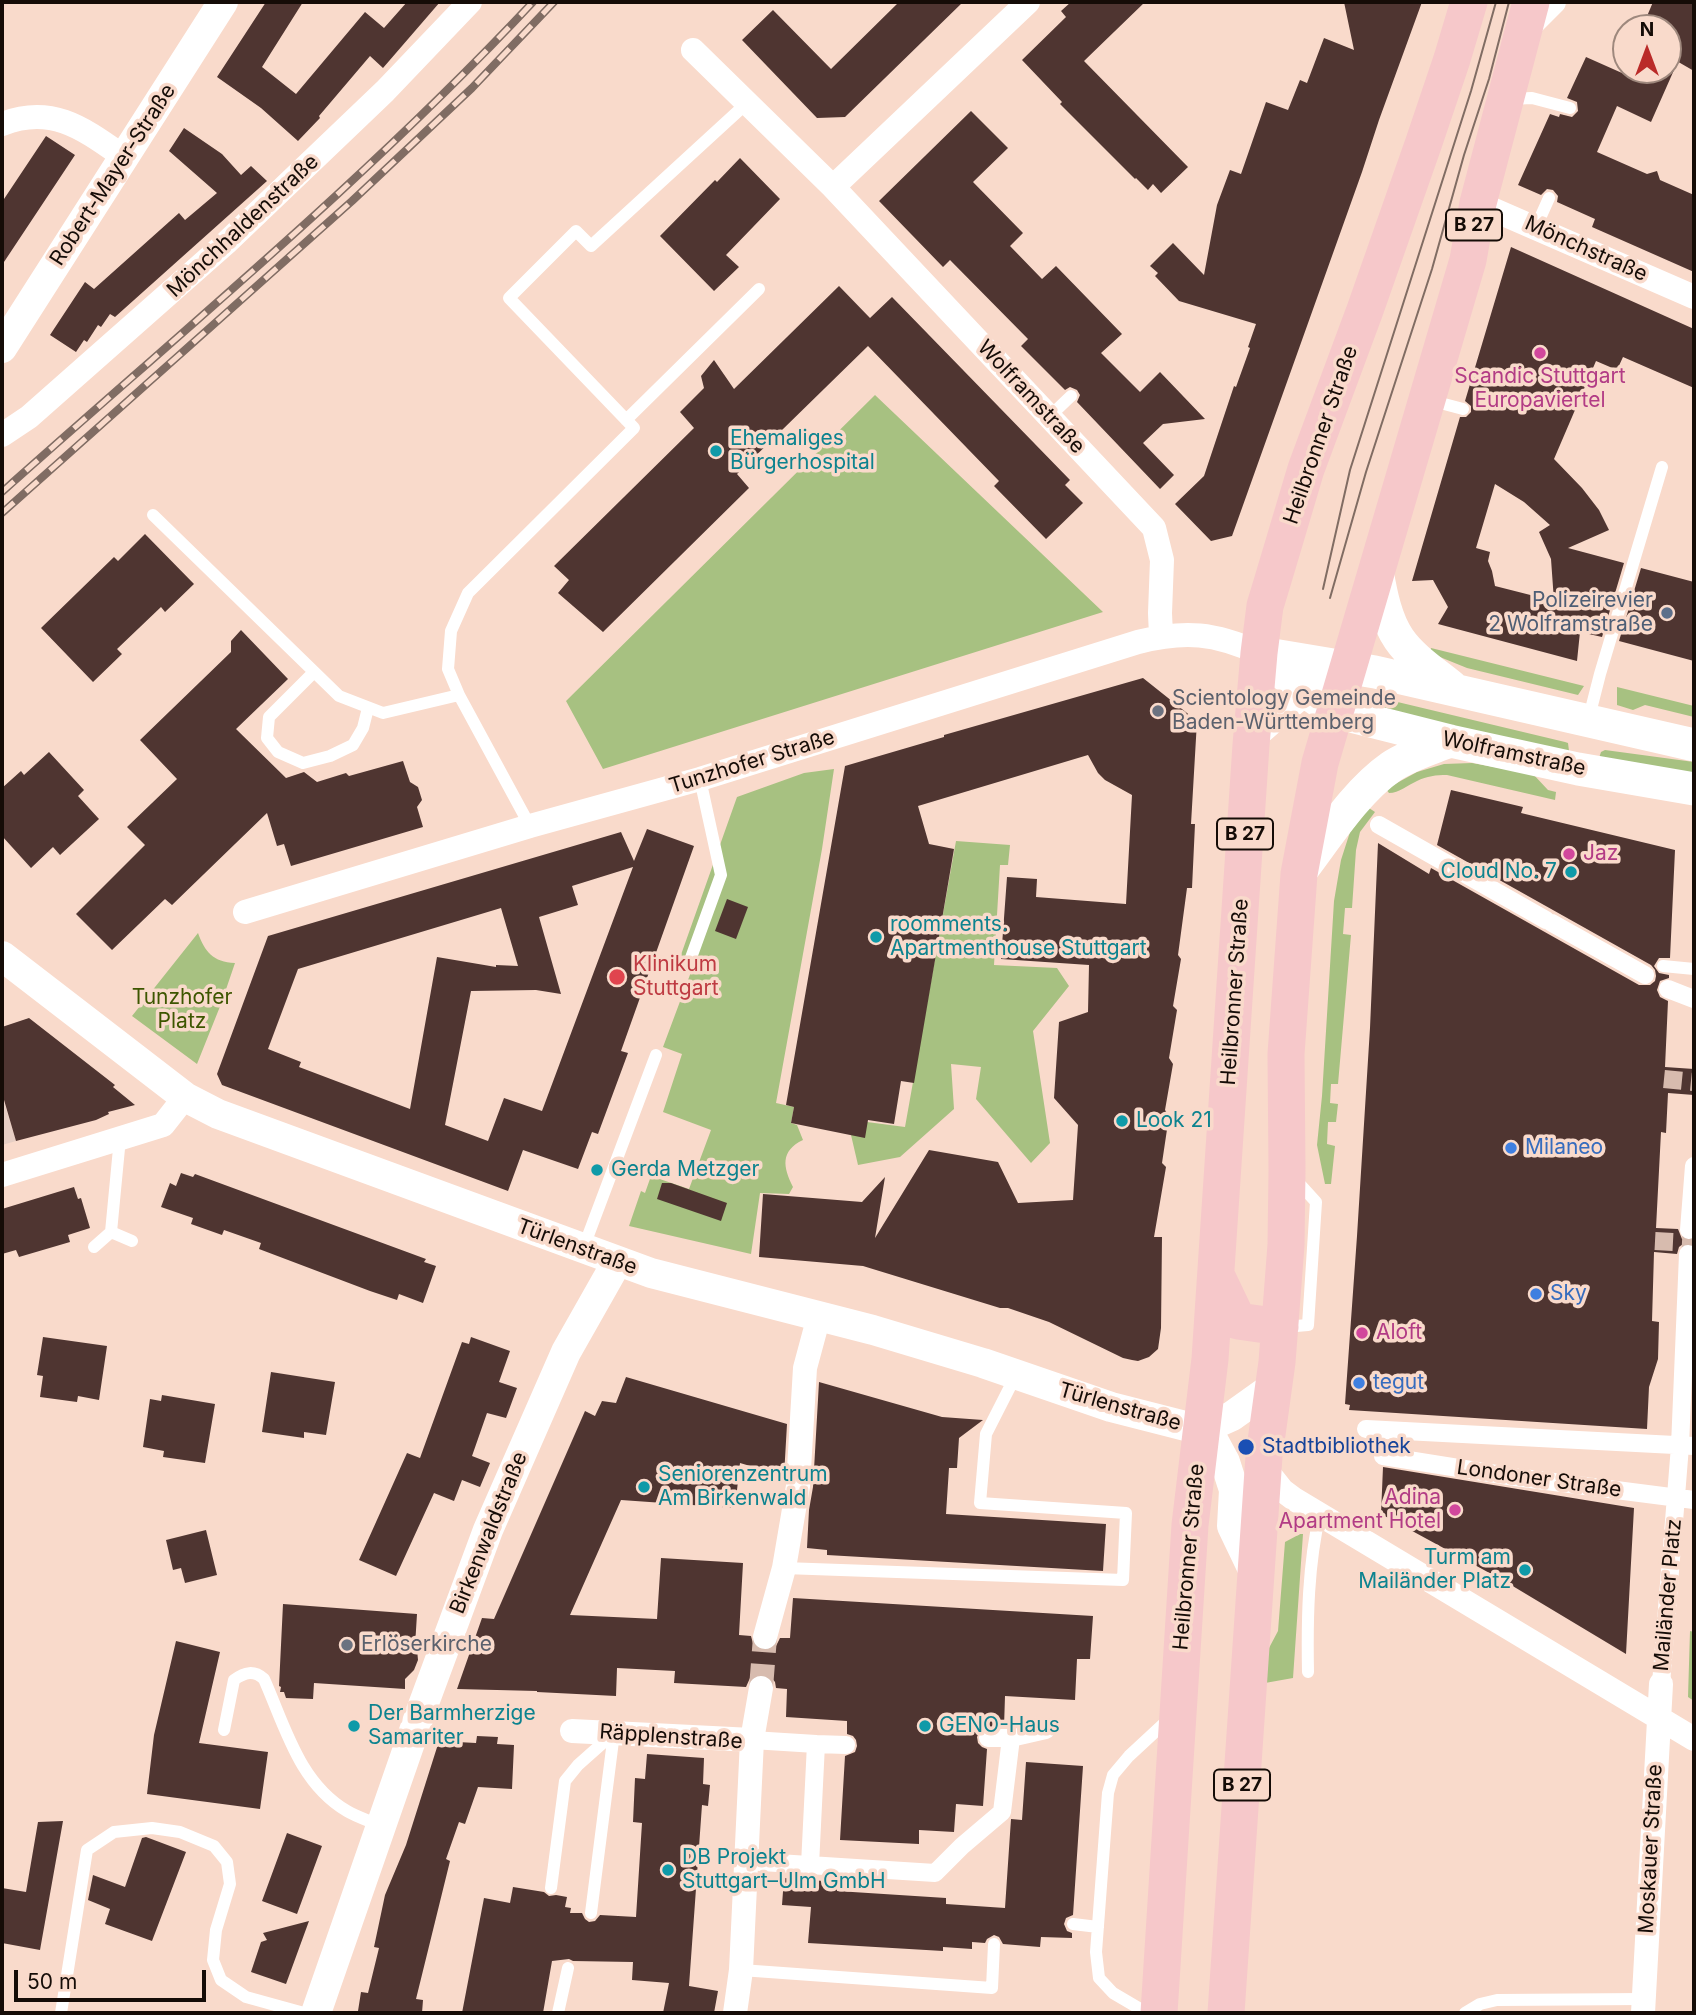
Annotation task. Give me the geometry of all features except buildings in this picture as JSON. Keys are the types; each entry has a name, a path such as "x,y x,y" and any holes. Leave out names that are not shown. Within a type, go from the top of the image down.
{"main road":[{"name":"Heilbronner Straße","path":"1158,2013 1190,1525 1210,1359 1252,734 1265,606 1306,469 1394,230 1469,2"},
{"name":"B 27","path":"1226,2013 1255,1574 1286,1245 1286,1054 1299,874 1320,763 1468,260 1478,203 1528,16"},
{"path":"1377,571 1382,602 1398,639 1457,691"},
{"path":"1259,653 1375,672 1694,745"},
{"path":"1259,653 1303,690 1335,712"},
{"path":"1252,734 1303,690 1348,668"},
{"name":"Wolframstraße","path":"1335,712 1578,769 1694,789"},
{"path":"1578,769 1588,721"},
{"path":"1299,874 1368,786 1392,767 1450,741"},
{"path":"1215,1273 1238,1321 1280,1327"}],"street":[{"name":"Robert-Mayer-Straße","path":"2,348 223,2"},
{"name":"Mönchhaldenstraße","path":"2,435 29,417 209,259 386,91 470,2"},
{"path":"833,187 1028,2"},
{"path":"1528,16 1554,2"},
{"name":"Wolframstraße","path":"693,50 833,187 1154,528 1162,560 1161,636"},
{"path":"2,124 29,117 52,117 78,126 124,157"},
{"name":"Mönchstraße","path":"1478,203 1694,297"},
{"name":"Tunzhofer Straße","path":"245,912 530,826 701,779 1161,636 1195,635 1231,640 1259,653"},
{"path":"1379,825 1646,975"},
{"name":"Türlenstraße","path":"2,956 185,1097 218,1114 651,1273 873,1330 983,1363 1121,1410 1201,1430"},
{"path":"1668,989 1694,999"},
{"path":"2,1175 163,1125 185,1097"},
{"path":"1689,1230 1694,1166"},
{"name":"Mailänder Platz","path":"1661,1684 1676,1498 1687,1446 1690,1330 1688,1254"},
{"name":"Birkenwaldstraße","path":"316,2013 421,1711 493,1517 566,1352 617,1262"},
{"path":"765,1637 784,1568 799,1486 805,1368 819,1316"},
{"path":"1255,1574 1233,1526 1234,1490 1225,1462 1212,1438 1201,1430 1232,1416 1274,1386"},
{"name":"Londoner Straße","path":"1366,1429 1421,1424 1687,1446"},
{"name":"Londoner Straße","path":"1383,1456 1515,1477 1694,1500"},
{"path":"1264,1465 1282,1490 1294,1499 1694,1739"},
{"path":"1259,1527 1275,1508 1294,1499"},
{"name":"Moskauer Straße","path":"1643,2006 1657,1717 1661,1684"},
{"path":"761,1688 752,1740 846,1745"},
{"path":"988,1738 1011,1738 1046,1730"},
{"name":"Räpplenstraße","path":"572,1731 752,1740 741,1970 735,2013"},
{"path":"746,1861 935,1873 1002,1812 1011,1738"},
{"path":"810,1865 816,1744"}],"lane":[{"path":"1507,99 1532,98 1570,108"},
{"path":"530,826 459,695 448,669 451,631 468,593 634,428 509,298 576,231 591,246 747,103"},
{"path":"1536,228 1549,198"},
{"path":"626,420 759,289"},
{"path":"1049,417 1071,396"},
{"path":"1428,399 1463,409"},
{"path":"1588,721 1662,467"},
{"path":"153,515 339,696 383,713 459,695"},
{"path":"314,672 269,717 267,738 278,752 303,763 353,746 363,728 368,708"},
{"path":"688,966 721,875 701,779"},
{"path":"1662,966 1694,969"},
{"path":"583,1249 656,1055"},
{"path":"94,1247 111,1232 120,1138"},
{"path":"111,1232 132,1241"},
{"path":"784,1568 1123,1580 1126,1513 980,1503 986,1434 1016,1375"},
{"path":"1308,1672 1312,1545 1320,1513"},
{"path":"224,1730 234,1680 242,1674 258,1674 264,1679 285,1731 307,1772 330,1798 347,1811 382,1827"},
{"path":"1147,2013 1113,1993 1099,1978 1096,1952 1108,1793 1113,1775 1129,1756 1178,1711"},
{"path":"551,1888 565,1782 578,1765 614,1733"},
{"path":"591,1913 614,1733"},
{"path":"61,2009 87,1850 114,1832 152,1828 180,1832 214,1846 227,1862 230,1884 216,1930 212,1960 221,1980 246,1997 304,2013"},
{"path":"1073,1924 1098,1927"},
{"path":"741,1970 992,1988 994,1944"},
{"path":"558,2013 568,1968"},
{"path":"1465,2013 1480,2004 1497,2000 1643,2006"}],"shaded area":[{"path":"2,1095 16,1141 2,1145"}],"green space":[{"path":"875,395 1103,612 603,769 566,701"},
{"path":"1431,648 1584,686 1578,695 1467,668 1430,653"},
{"path":"1617,687 1694,706 1694,717 1645,705 1633,710 1617,705"},
{"path":"1385,699 1565,742 1568,743 1569,751 1382,712"},
{"path":"1605,750 1694,762 1694,778 1599,758"},
{"path":"1472,763 1533,774 1548,790 1556,792 1555,800 1447,775 1424,778 1393,793 1386,789 1417,772 1444,764"},
{"path":"834,769 776,1103 794,1107 791,1123 797,1125 803,1140 787,1154 787,1173 793,1187 789,1194 760,1193 751,1254 629,1226 641,1191 645,1193 651,1176 689,1189 711,1130 663,1112 682,1054 663,1047 691,972 677,966 737,797 804,773"},
{"path":"1369,808 1375,812 1360,832 1352,908 1345,908 1343,934 1351,935 1338,1084 1331,1084 1330,1103 1338,1104 1336,1122 1328,1122 1327,1144 1335,1146 1331,1184 1325,1184 1317,1145 1334,901 1341,860 1350,832"},
{"path":"956,841 1010,845 1008,865 1000,865 994,965 1057,968 1069,986 1033,1031 1050,1143 1031,1163 976,1099 981,1067 951,1064 954,1109 900,1157 858,1165 851,1135 867,1122 905,1127"},
{"name":"Tunzhofer Platz","path":"198,933 211,955 221,961 235,963 197,1064 132,1016"},
{"path":"1303,1534 1293,1678 1265,1683 1269,1648 1278,1631 1285,1542"},
{"path":"1690,1631 1694,1632 1694,1701 1688,1697"}],"tunnel":[{"path":"1664,1079 1694,1082"},
{"path":"1655,1241 1694,1243"},
{"path":"761,1688 765,1637"}],"tram line":[{"path":"1323,589 1350,470 1471,91 1496,2"},
{"path":"1330,598 1366,472 1432,269 1464,155 1489,79 1509,2"}],"railway":[{"path":"2,492 340,192 470,67 533,2"},
{"path":"2,513 352,201 472,88 554,2"}],"place":[{"name":"Scandic Stuttgart Europaviertel","path":"1540,353"},
{"name":"Ehemaliges Bürgerhospital","path":"716,451"},
{"name":"Polizeirevier 2 Wolframstraße","path":"1667,613"},
{"name":"Scientology Gemeinde Baden-Württemberg","path":"1158,711"},
{"name":"Jaz","path":"1569,854"},
{"name":"Cloud No. 7","path":"1571,872"},
{"name":"roomments. Apartmenthouse Stuttgart","path":"876,937"},
{"name":"Klinikum Stuttgart","path":"617,977"},
{"name":"Look 21","path":"1122,1121"},
{"name":"Milaneo","path":"1511,1148"},
{"name":"Gerda Metzger","path":"597,1170"},
{"name":"Sky","path":"1536,1294"},
{"name":"Aloft","path":"1362,1333"},
{"name":"tegut","path":"1359,1383"},
{"name":"Stadtbibliothek","path":"1246,1447"},
{"name":"Seniorenzentrum Am Birkenwald","path":"644,1487"},
{"name":"Adina Apartment Hotel","path":"1455,1510"},
{"name":"Turm am Mailänder Platz","path":"1525,1570"},
{"name":"Erlöserkirche","path":"347,1645"},
{"name":"Der Barmherzige Samariter","path":"354,1726"},
{"name":"GENO-Haus","path":"925,1726"},
{"name":"DB Projekt Stuttgart–Ulm GmbH","path":"668,1870"}]}
